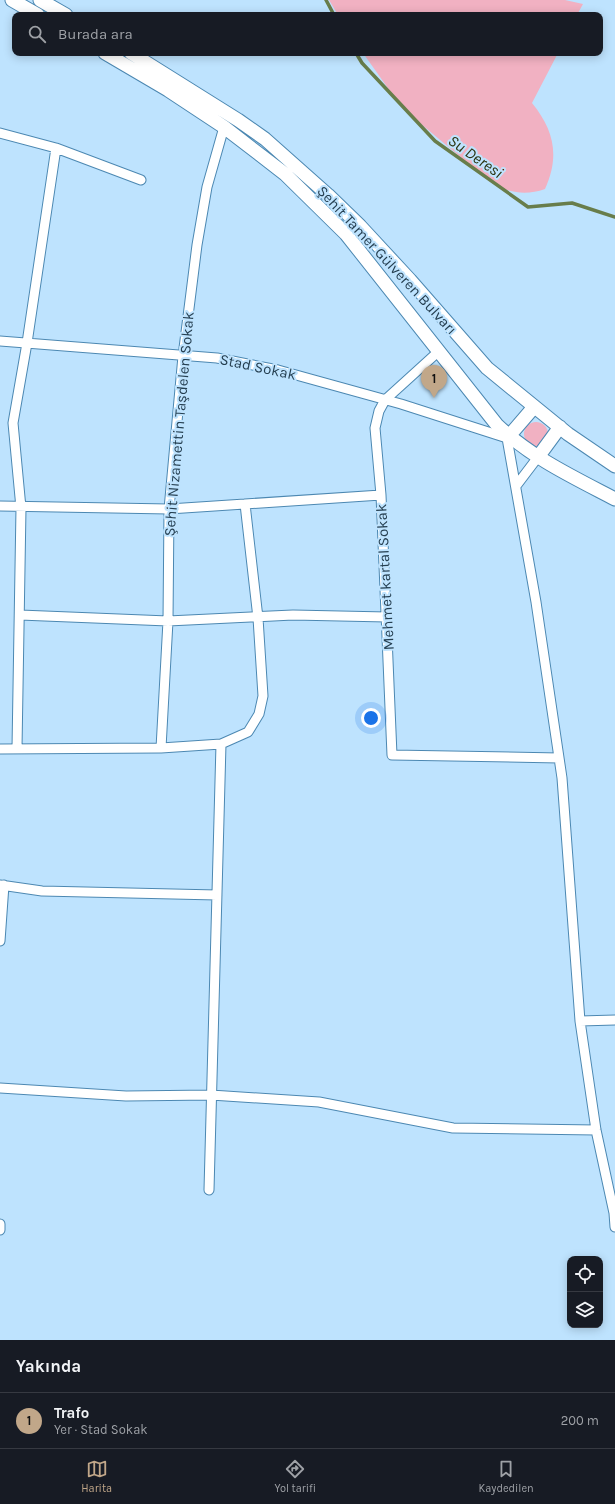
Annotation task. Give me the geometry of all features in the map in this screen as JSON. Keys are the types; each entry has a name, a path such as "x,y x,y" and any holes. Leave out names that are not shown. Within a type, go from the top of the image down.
{"main road":[{"path":"12,0 33,12"},
{"path":"40,0 61,12"},
{"name":"Şehit Tamer Gülveren Bulvarı","path":"110,56 168,90 224,127 285,174 346,234 508,437 538,457 615,499"},
{"name":"Şehit Tamer Gülveren Bulvarı","path":"136,56 238,120 265,139 328,195 360,226 410,280 487,368 560,427 615,466"},
{"path":"508,437 534,407"},
{"path":"538,457 560,427"}],"street":[{"name":"Şehit Nizamettin Taşdelen Sokak","path":"161,748 168,621 169,509 183,356 200,230 208,187 224,127"},
{"path":"0,133 56,148 141,180"},
{"path":"17,748 21,508 13,423 27,343 56,148"},
{"name":"Stad Sokak","path":"0,341 217,358 278,370 508,437"},
{"path":"385,400 439,351"},
{"name":"Mehmet kartal Sokak","path":"385,400 379,411 375,428 381,495 392,755 560,758"},
{"path":"508,437 536,602 560,758 580,1021 596,1130 614,1213 615,1227"},
{"path":"516,486 538,457"},
{"path":"0,506 21,508 169,509 381,495"},
{"path":"0,749 161,748 221,744 248,732 259,714 263,696 258,618 245,504"},
{"path":"20,615 168,621 258,618 293,615 387,617"},
{"path":"209,1190 221,744"},
{"path":"0,941 2,885 42,891 217,895"},
{"path":"580,1021 615,1020"},
{"path":"0,1088 137,1096 211,1095 319,1102 453,1128 596,1130"},
{"path":"0,1224 0,1230"}],"shaded area":[{"path":"329,0 565,0 583,4 579,12 336,12"},
{"path":"365,56 556,56 532,103 550,133 552,144 552,165 550,177 545,189 523,193 509,191 496,185 489,181 402,108"},
{"path":"536,422 544,426 548,434 544,442 536,446 528,442 524,434 528,426"}],"waterway":[{"name":"Su Deresi","path":"326,0 332,12"},
{"name":"Su Deresi","path":"358,56 362,63 435,141 528,207 572,203 615,217"}],"place":[{"name":"Trafo","path":"434,398"}]}
